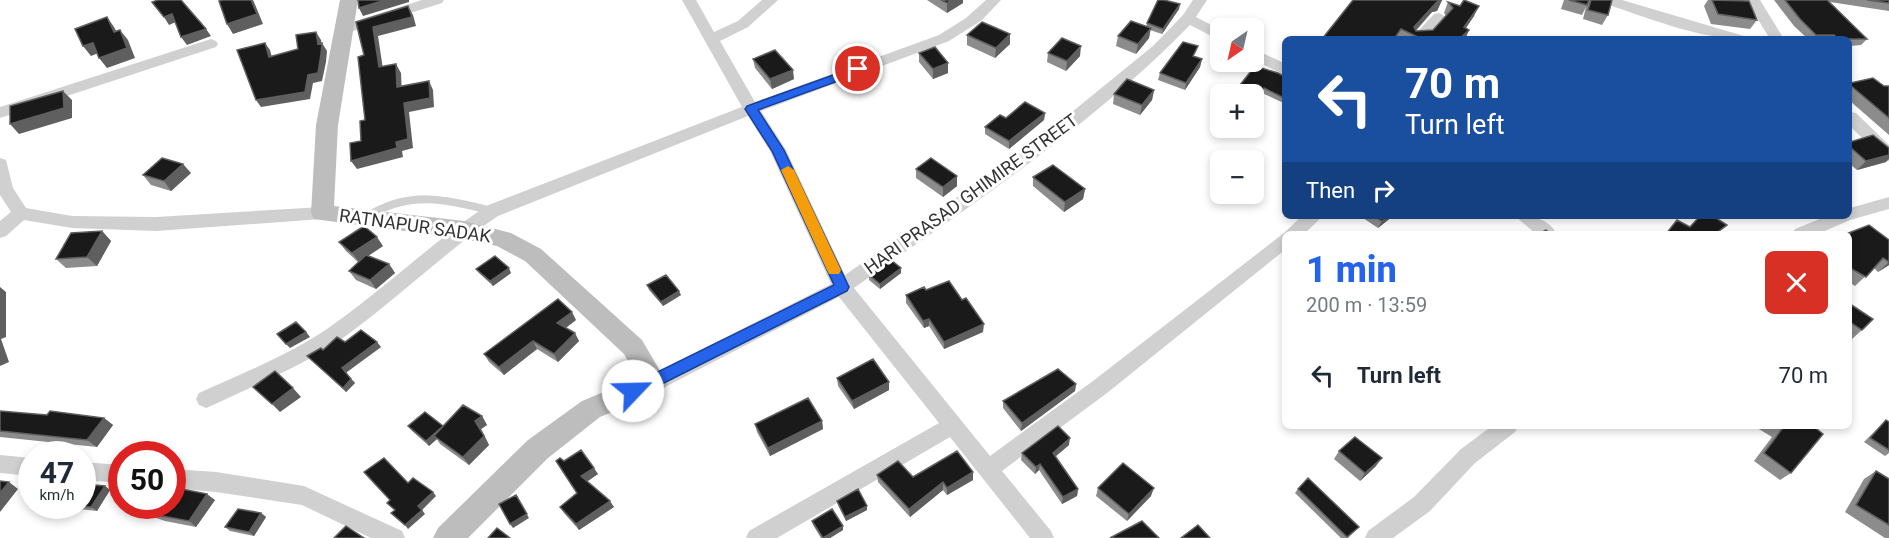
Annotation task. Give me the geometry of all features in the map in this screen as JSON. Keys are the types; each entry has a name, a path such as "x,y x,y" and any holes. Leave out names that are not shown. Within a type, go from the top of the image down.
{"main road":[{"name":"RATNAPUR SADAK","path":"349,0 327,125 322,213 464,230 503,239 533,255 633,347 654,382"},
{"path":"447,538 537,449 591,409 654,382"}],"street":[{"path":"345,29 437,0"},
{"path":"689,0 751,109 778,150 842,287 1043,538"},
{"path":"711,39 743,24 771,0"},
{"path":"206,399 275,367 339,331 492,210 751,109 944,38 964,28 994,0"},
{"name":"HARI PRASAD GHIMIRE STREET","path":"654,382 842,287 1035,152 1144,61 1188,18 1200,0"},
{"path":"1608,0 1728,36"},
{"path":"1753,0 1775,36"},
{"path":"1421,36 1439,17"},
{"path":"1188,18 1210,30"},
{"path":"0,113 211,44"},
{"path":"1264,59 1282,69"},
{"path":"1852,119 1889,155"},
{"path":"0,164 5,189 21,213 72,222 156,224 322,213"},
{"path":"1852,213 1889,203"},
{"path":"0,231 21,213"},
{"path":"1296,231 1310,219"},
{"path":"1528,219 1544,231"},
{"path":"1808,231 1837,219"},
{"path":"988,470 1100,387 1282,242"},
{"path":"757,538 952,425"},
{"path":"1376,538 1422,504 1468,456 1504,429"},
{"path":"0,464 18,465"},
{"path":"186,479 304,496 394,538"}],"lane":[{"path":"365,218 392,203 422,200 456,201 492,210"}],"building":[{"path":"181,0 206,29 181,37 172,14 164,17 152,2"},
{"path":"251,0 257,14 227,24 219,1"},
{"path":"358,0 385,0 359,8"},
{"path":"1158,0 1180,4 1163,29 1147,23"},
{"path":"1353,0 1442,0 1437,2 1414,27 1416,31 1433,30 1453,8 1448,2 1460,6 1464,0 1479,6 1464,27 1469,30 1462,36 1416,36 1401,29 1396,36 1324,36"},
{"path":"1569,0 1589,0 1587,5"},
{"path":"1591,0 1612,0 1608,15 1588,10"},
{"path":"1712,0 1749,1 1757,20 1718,14"},
{"path":"1785,0 1827,0 1867,39 1852,39 1852,36 1816,35"},
{"path":"1867,0 1889,0 1889,3"},
{"path":"408,6 412,17 373,27 379,67 396,64 397,87 429,81 430,98 404,103 408,139 396,142 397,148 351,161 350,143 361,141 360,121 365,120 358,57 364,55 356,22"},
{"path":"107,17 114,32 120,30 127,48 99,58 93,43 83,46 75,29"},
{"path":"1131,21 1151,28 1138,44 1118,36"},
{"path":"982,22 1010,34 996,48 967,35"},
{"path":"316,32 318,44 322,43 318,73 308,75 305,92 256,100 237,50 265,43 269,57 298,49 296,35"},
{"path":"1062,38 1081,46 1067,61 1048,53"},
{"path":"1183,42 1198,46 1193,56 1202,59 1186,83 1160,73"},
{"path":"935,47 948,63 933,69 919,53"},
{"path":"775,50 793,70 770,79 753,59"},
{"path":"1264,69 1278,73 1282,75 1282,97 1264,88 1264,84 1241,84 1250,72 1264,72"},
{"path":"1873,78 1884,86 1889,86 1889,118 1852,87 1852,83"},
{"path":"1127,79 1154,90 1142,105 1114,94"},
{"path":"63,91 64,108 10,124 10,106"},
{"path":"1025,102 1045,113 1009,141 985,127 1000,115 1006,118"},
{"path":"1873,135 1889,148 1889,155 1866,161 1852,149 1852,141"},
{"path":"162,158 183,164 164,181 143,175"},
{"path":"931,158 957,176 943,187 916,169"},
{"path":"1053,165 1085,189 1065,202 1033,177"},
{"path":"1697,219 1718,219 1727,225 1719,231 1668,231 1677,220 1690,227"},
{"path":"1869,225 1889,240 1889,262 1883,258 1866,277 1852,269 1852,232"},
{"path":"364,226 377,237 352,253 339,242"},
{"path":"102,231 87,257 56,259 71,233"},
{"path":"366,255 389,264 370,280 349,271"},
{"path":"495,256 509,268 490,281 476,269"},
{"path":"891,260 901,268 880,284 869,275"},
{"path":"666,275 679,291 661,302 647,285"},
{"path":"949,281 962,300 966,298 984,324 944,342 929,319 923,321 906,295 924,287 926,290"},
{"path":"558,299 572,312 557,323 575,333 554,354 533,341 499,367 484,354"},
{"path":"1852,305 1873,319 1862,330 1852,323"},
{"path":"296,322 306,332 286,344 277,334"},
{"path":"361,330 377,342 342,368 351,379 343,388 307,356 321,348 323,350 337,337 345,342"},
{"path":"873,359 889,382 852,401 837,378"},
{"path":"1058,369 1076,384 1022,423 1003,401"},
{"path":"275,371 293,388 272,404 253,387"},
{"path":"808,398 822,421 768,448 755,424"},
{"path":"463,405 482,416 475,421 484,436 463,457 434,436"},
{"path":"0,411 47,415 50,411 104,418 87,440 0,431"},
{"path":"425,412 443,426 426,441 408,426"},
{"path":"1886,420 1889,422 1889,450 1870,438"},
{"path":"1058,426 1070,438 1053,453 1078,489 1063,497 1040,464 1036,467 1022,453"},
{"path":"1782,429 1817,429 1823,434 1791,473 1764,453"},
{"path":"1355,437 1382,458 1365,473 1339,451"},
{"path":"581,450 594,468 581,476 610,501 576,524 560,507 577,493 556,461 560,458 564,461"},
{"path":"957,451 973,472 947,488 943,482 909,509 877,475 898,461 913,477"},
{"path":"384,458 408,483 413,478 433,492 418,506 422,510 405,525 391,513 395,510 387,503 390,500 364,472"},
{"path":"1123,463 1154,488 1129,514 1098,488"},
{"path":"1876,471 1889,479 1889,525 1856,505"},
{"path":"1308,478 1359,527 1347,537 1298,489"},
{"path":"0,481 9,482 0,493"},
{"path":"96,485 105,486 96,500"},
{"path":"858,489 867,506 845,517 837,501"},
{"path":"186,490 207,494 189,521 178,519 186,519"},
{"path":"516,495 527,514 510,524 499,504"},
{"path":"238,509 261,513 249,532 225,527"},
{"path":"832,509 843,526 823,538 812,521"},
{"path":"1142,521 1159,538 1110,538"},
{"path":"1198,525 1210,538 1181,538"},
{"path":"346,526 364,538 334,538"},
{"path":"497,528 510,538 488,538"}],"slow traffic":[{"path":"788,170 834,270"}],"route":[{"path":"633,391 842,287 778,150 751,109 858,69"}]}
